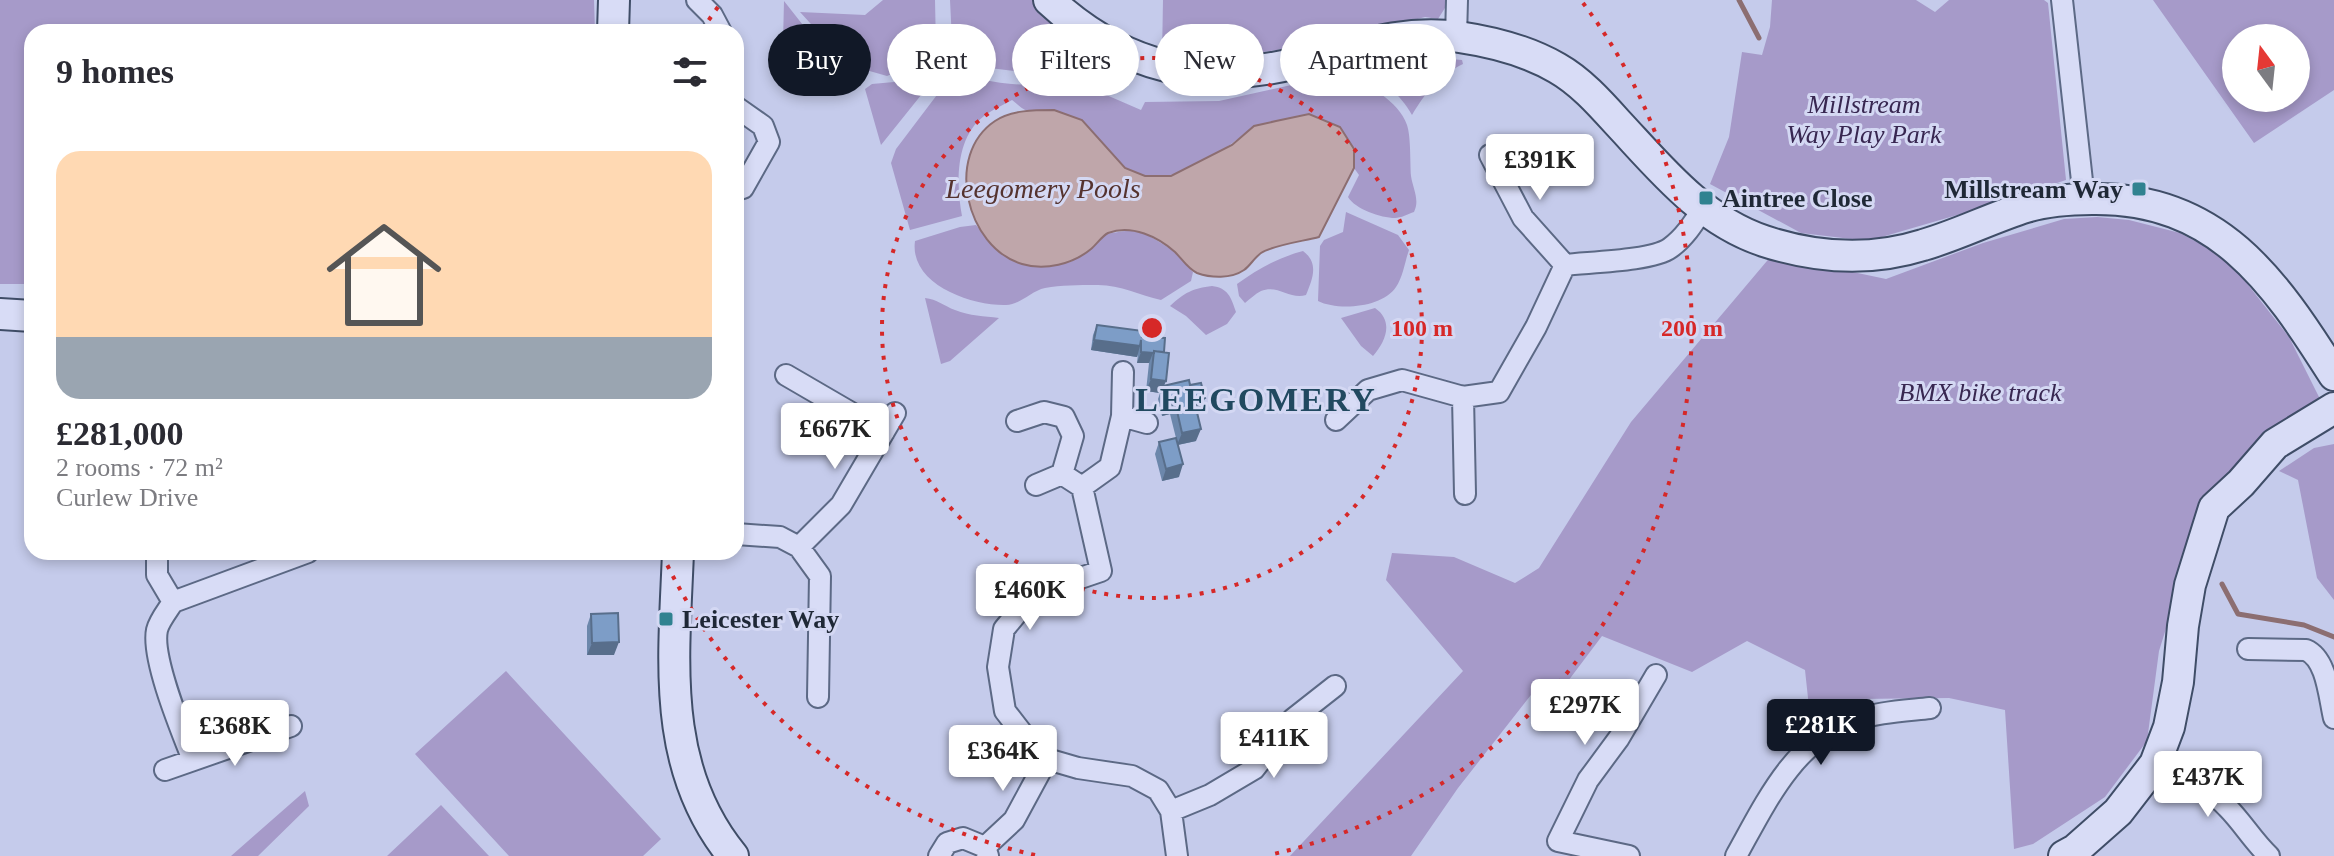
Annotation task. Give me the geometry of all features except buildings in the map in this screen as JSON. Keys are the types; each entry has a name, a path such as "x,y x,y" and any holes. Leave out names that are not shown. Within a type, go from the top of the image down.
{"street":[{"path":"613,24 614,0"},
{"path":"697,0 717,24"},
{"path":"1049,0 1069,18 1138,59 1189,72 1246,74 1280,67"},
{"path":"1457,0 1456,37 1509,46 1557,68 1592,94 1702,210 1761,240 1833,256 1859,257 1923,246 2030,205 2117,198 2151,203 2213,231 2274,286 2334,375"},
{"path":"2062,0 2084,199"},
{"path":"744,113 763,126 769,142 744,186"},
{"path":"1490,155 1523,218 1565,265"},
{"path":"1565,265 1647,257 1668,250 1691,229 1702,210"},
{"path":"1336,420 1368,390 1402,380 1463,397 1499,392 1536,327 1565,265"},
{"path":"0,314 24,316"},
{"path":"1082,487 1110,467 1122,416 1123,372"},
{"path":"786,375 884,432"},
{"path":"1463,397 1465,494"},
{"path":"2064,856 2118,812 2155,764 2169,727 2178,682 2190,585 2214,508 2275,444 2334,408"},
{"path":"1017,421 1044,412 1064,417 1073,436 1062,474"},
{"path":"799,547 841,505 895,413"},
{"path":"1122,416 1147,423"},
{"path":"1062,474 1082,487 1108,570 1048,589 1023,606 1004,629 998,667 1005,711 1036,751 1047,759 1078,768 1132,776 1158,790 1171,811 1177,856"},
{"path":"1036,485 1062,474"},
{"path":"744,535 780,537 799,547 820,576 818,697"},
{"path":"157,560 157,575 173,602"},
{"path":"193,760 158,651 157,630 173,602 286,560"},
{"path":"678,560 675,707 679,742 687,774 705,817 733,856"},
{"path":"2248,649 2306,650 2313,653 2321,665 2334,718"},
{"path":"1629,856 1558,841 1588,780 1619,738 1656,675"},
{"path":"1171,811 1210,795 1254,769 1293,719 1335,686"},
{"path":"1736,856 1785,775 1807,749 1848,722 1875,714 1930,708"},
{"path":"165,770 291,726"},
{"path":"939,856 947,843 963,838 986,851 1014,820 1047,759"},
{"path":"2155,764 2214,795 2229,808 2269,856"}],"green space":[{"path":"0,0 594,0 595,24 24,24 24,284 0,284"},
{"path":"883,0 935,0 936,24 887,24 887,76 871,71 871,24 811,24 800,12 865,15"},
{"path":"950,0 1035,0 1056,24 1012,24 1012,71 996,69 996,24 951,24"},
{"path":"1163,0 1450,0 1438,19 1425,17 1397,24 1280,24 1280,49 1264,52 1264,24 1163,24"},
{"name":"Millstream Way Play Park","path":"1772,0 1916,0 1935,12 1949,0 2044,0 2048,3 2066,180 1868,241 1801,233 1710,184 1729,137 1742,52 1762,55 1770,27"},
{"path":"2153,0 2334,0 2334,90 2310,106 2310,24 2222,24 2222,98"},
{"path":"784,1 802,24 783,24"},
{"path":"1456,59 1462,60 1463,64 1456,68"},
{"path":"996,82 1012,84 1012,96 1109,96 1141,110 1145,102 1219,101 1242,96 1264,96 1264,91 1280,87 1280,96 1383,96 1397,108 1407,125 1416,199 1414,212 1389,218 1369,212 1351,201 1348,197 1359,175 1354,168 1353,148 1254,126 1226,148 1192,168 1156,177 1139,175 1123,166 1083,130 1056,112 1027,111 1012,100 984,116 967,136 959,176 962,216 910,230 891,163 896,149 936,96 996,96"},
{"path":"887,83 887,96 920,96 881,145 867,96 871,96 872,84"},
{"path":"1398,96 1424,96 1412,115"},
{"path":"2232,112 2301,112 2254,143"},
{"path":"1346,212 1398,235 1409,250 1402,274 1389,294 1370,303 1348,307 1318,301 1320,246 1324,240 1343,232"},
{"name":"BMX bike track","path":"2097,217 2129,220 2180,233 2227,258 2289,337 2320,399 2233,473 2196,514 2185,568 2159,651 2147,741 2105,797 2033,844 2014,849 2005,710 1949,698 1856,699 1811,726 1805,670 1747,641 1692,672 1602,636 1559,693 1538,686 1458,788 1411,856 1290,856 1463,671 1386,580 1392,553 1454,557 1515,583 1539,568 1631,422 1772,255 1886,279 1983,243 2064,219"},
{"path":"976,225 998,250 1093,248 1106,234 1131,230 1148,235 1174,251 1193,272 1191,281 1161,300 1104,285 1045,288 1006,305 960,297 945,290 922,269 916,256 915,241"},
{"path":"1303,251 1313,266 1306,295 1295,296 1267,289 1245,303 1239,296 1237,284 1268,264"},
{"path":"1212,286 1228,294 1236,312 1227,324 1206,335 1170,306 1189,292"},
{"path":"925,298 966,314 999,318 950,361 941,364"},
{"path":"1375,308 1385,319 1386,331 1373,356 1361,346 1341,318"},
{"path":"2334,444 2334,600 2317,578 2298,480 2279,471 2314,448"},
{"path":"506,671 661,839 643,856 509,856 415,754"},
{"path":"305,791 309,806 258,856 231,856"},
{"path":"441,805 489,856 387,856"}],"water":[{"name":"Leegomery Pools","path":"1054,110 1082,120 1125,168 1145,176 1171,176 1232,145 1254,126 1309,114 1340,127 1354,149 1354,168 1319,237 1266,250 1244,270 1233,275 1215,277 1197,273 1161,241 1126,230 1108,233 1084,254 1067,262 1031,266 1003,254 987,239 975,220 968,199 966,177 970,155 979,136 995,121 1016,113"}],"waterway":[{"path":"1739,0 1759,38"},
{"path":"2222,584 2238,614 2304,625 2334,637"}],"place":[{"name":"Millstream Way","path":"2139,189"},
{"name":"Aintree Close","path":"1706,198"},
{"name":"Leicester Way","path":"666,619"}],"district":[{"name":"LEEGOMERY","path":"1256,399"}]}
